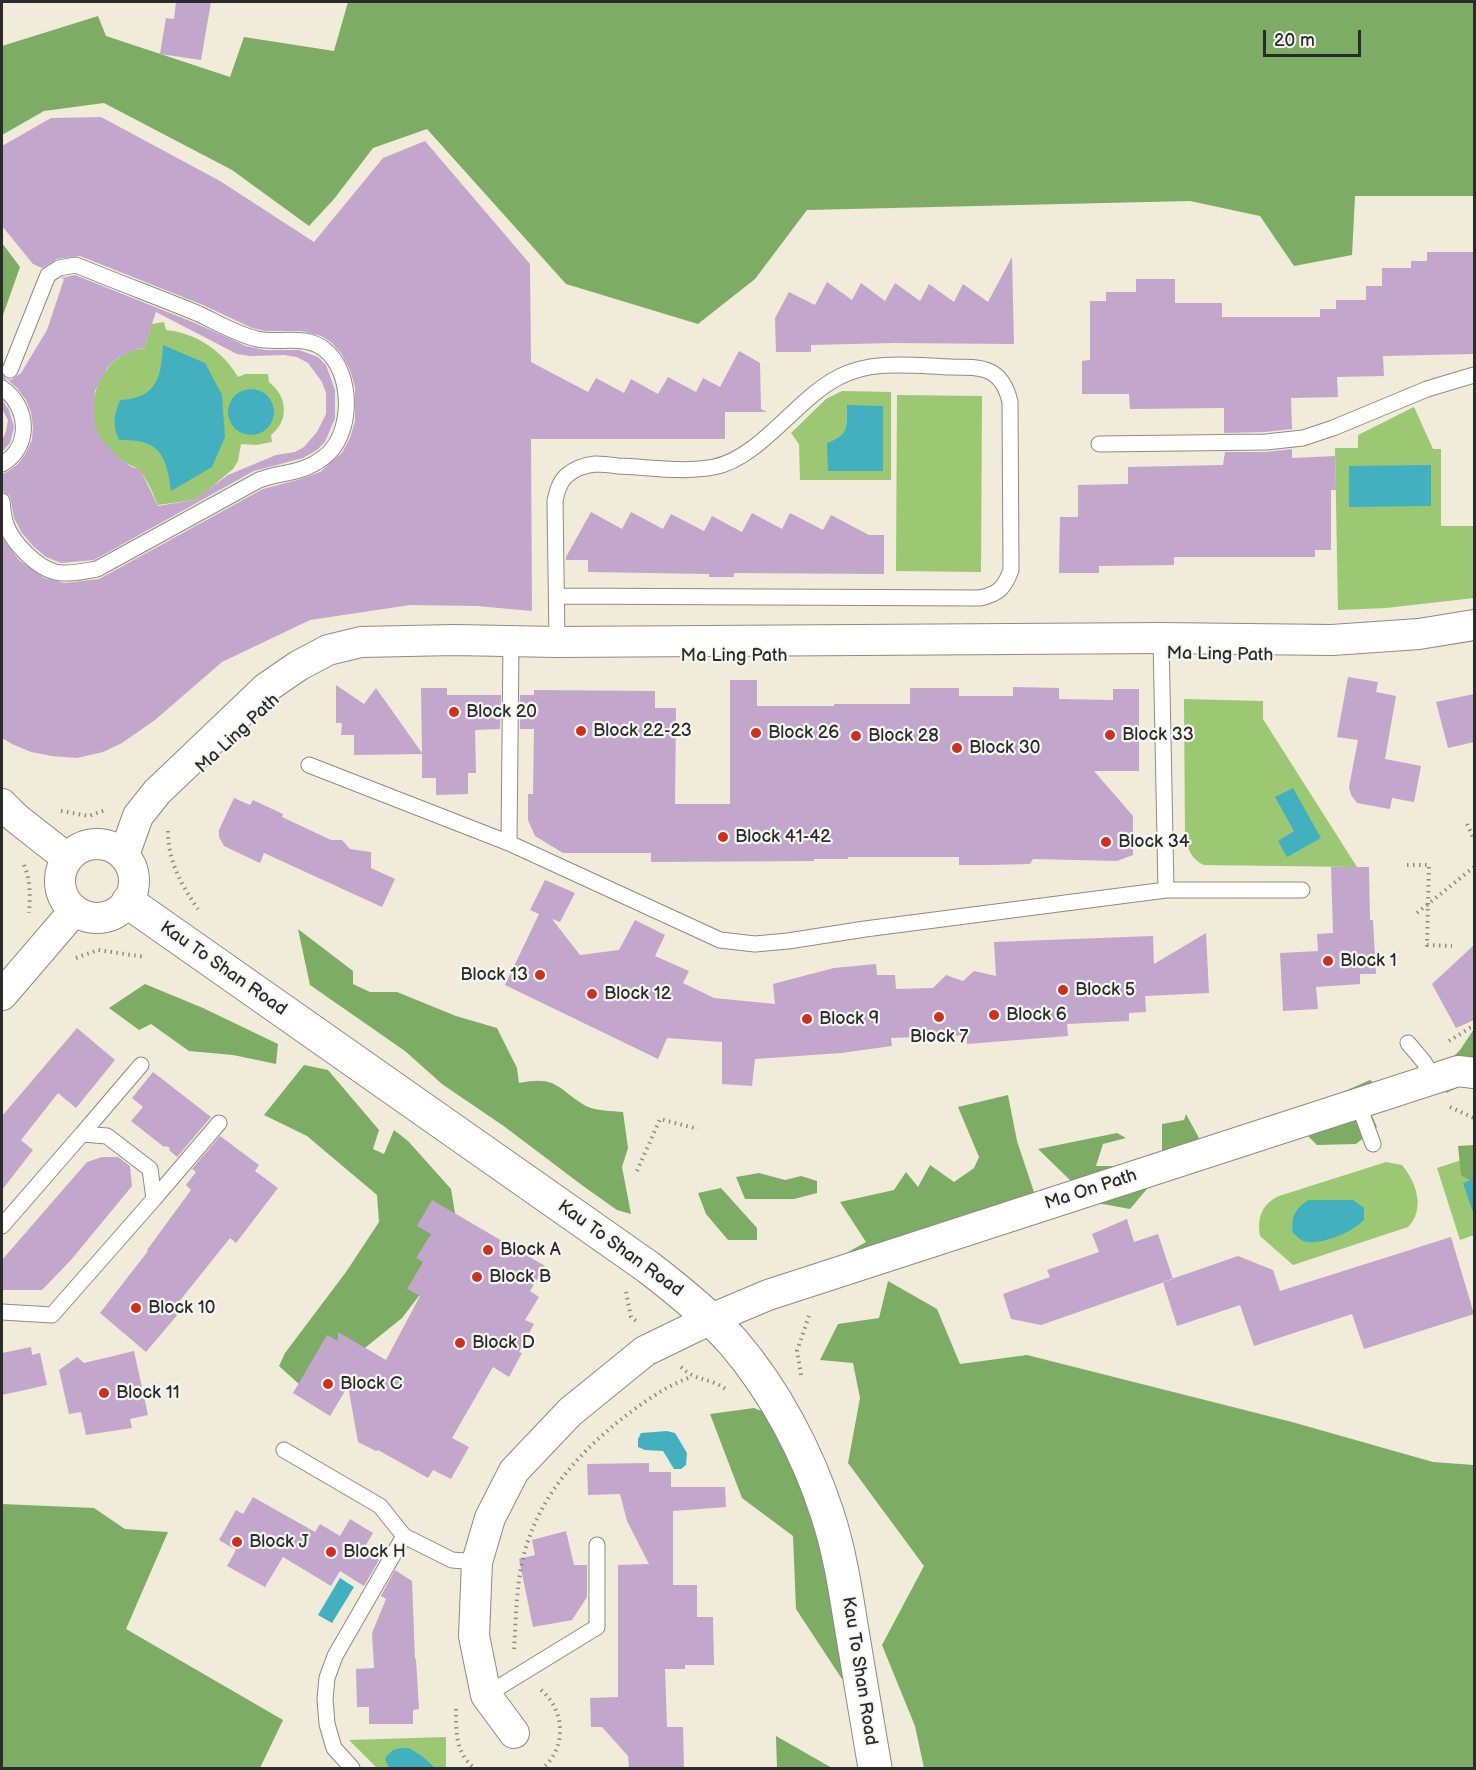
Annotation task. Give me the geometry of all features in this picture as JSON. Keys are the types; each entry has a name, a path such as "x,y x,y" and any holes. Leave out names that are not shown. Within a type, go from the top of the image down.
{"street":[{"name":"Ma Ling Path","path":"124,855 138,816 157,792 266,688 298,666 328,650 361,642 1161,638 1332,640 1419,634 1474,625"},
{"path":"2,804 15,818 67,858"},
{"path":"88,844 107,845 124,855 131,865 134,877 133,890 128,902 120,911 109,916 97,918 74,911 66,903 59,880 61,868 67,858 76,849 88,844"},
{"name":"Kau To Shan Road","path":"128,902 648,1267 711,1320 733,1342 784,1416 819,1490 828,1515 844,1586 874,1768"},
{"path":"2,995 74,911"},
{"name":"Ma On Path","path":"486,1695 474,1636 477,1562 490,1518 514,1471 570,1412 645,1351 768,1295 1458,1071 1474,1073"},
{"path":"486,1695 514,1733"}],"lane":[{"path":"2,501 6,524 16,543 35,561 55,572 97,569 260,480 274,474 294,473 326,457 339,440 347,400 345,383 338,366 324,349 304,340 260,340 237,333 200,315 76,265 59,268 48,275 9,370"},
{"path":"556,596 979,598 991,596 1000,591 1011,570 1010,402 1007,390 1001,379 981,367 870,366 840,376 823,386 752,448 717,467 697,469 597,464 577,469 566,476 559,486 555,501 556,596 557,642"},
{"path":"1100,444 1266,442 1303,438 1427,389 1474,375"},
{"path":"2,388 15,399 22,412 25,425 16,451 2,464"},
{"path":"1161,638 1166,890"},
{"path":"509,843 511,641"},
{"path":"309,765 509,843 720,940 755,944 788,941 1166,890 1302,890"},
{"path":"1408,1043 1424,1062 1434,1079"},
{"path":"2,1226 141,1065"},
{"path":"1358,1103 1373,1144"},
{"path":"2,1312 52,1315 219,1123"},
{"path":"82,1134 107,1136 150,1169 154,1199"},
{"path":"284,1450 380,1506 404,1536 452,1560 477,1562"},
{"path":"352,1768 334,1748 327,1724 325,1699 327,1678 335,1656 404,1536"},
{"path":"486,1695 597,1627 597,1545"}],"path":[{"path":"1467,824 1474,839"},
{"path":"168,826 168,843 173,867 189,897 204,916"},
{"path":"1407,865 1429,865 1427,945 1452,946"},
{"path":"1417,913 1474,867"},
{"name":"Kau To Shan Road","path":"98,950 143,956 154,961"},
{"path":"637,1171 660,1119 698,1129"},
{"name":"Kau To Shan Road","path":"623,1286 631,1317 691,1377"},
{"path":"543,1768 555,1753 559,1742 561,1728 558,1715 548,1696 530,1683 511,1678 521,1563 540,1511 574,1463 618,1421 673,1383 691,1377 720,1385 734,1396"}],"green space":[{"path":"348,2 1474,2 1474,196 1355,196 1352,255 1294,266 1260,216 1190,201 807,210 755,279 698,324 566,284 427,129 373,148 334,199 309,226 232,170 104,103 44,111 2,135 2,46 98,16 106,36 230,77 244,37 334,51"},
{"path":"2,243 20,267 2,318"},
{"path":"164,322 166,330 198,339 217,351 238,377 245,374 268,374 269,382 280,394 284,408 281,422 271,435 272,442 256,445 241,444 238,461 233,469 202,495 194,500 158,505 140,471 126,463 101,441 93,408 95,394 107,369 129,352 144,348 152,324"},
{"path":"842,391 891,392 891,480 800,480 799,444 791,433 826,399"},
{"path":"897,395 982,396 981,572 896,571"},
{"path":"1414,407 1433,449 1441,449 1441,526 1474,526 1474,598 1386,608 1338,610 1335,448 1358,448 1358,435"},
{"path":"1184,699 1263,701 1263,719 1357,867 1204,865 1196,860 1189,850 1185,837"},
{"path":"298,929 353,971 353,984 370,992 397,992 456,1016 497,1028 517,1068 519,1083 550,1082 590,1108 623,1112 628,1148 622,1167 631,1214 617,1210 583,1186 505,1127 442,1084 405,1051 310,985"},
{"path":"145,984 203,1008 278,1044 276,1064 233,1055 189,1051 151,1024 139,1030 109,1008"},
{"path":"1474,1029 1474,1080 1446,1093 1446,1064 1460,1050"},
{"path":"304,1065 328,1070 379,1130 373,1149 384,1154 394,1130 408,1141 451,1189 458,1231 425,1288 402,1318 309,1393 279,1366 285,1353 346,1272 379,1222 377,1195 307,1136 264,1115"},
{"path":"1370,1080 1381,1088 1369,1109 1377,1127 1356,1144 1317,1145 1303,1131 1294,1117 1296,1108 1318,1103"},
{"path":"1008,1095 1017,1141 1034,1192 1050,1219 878,1274 834,1260 866,1242 840,1202 894,1190 906,1172 918,1187 930,1165 954,1182 974,1168 979,1157 958,1107"},
{"path":"1186,1114 1199,1138 1162,1158 1162,1124 1184,1120"},
{"path":"1117,1133 1126,1138 1103,1144 1096,1166 1133,1166 1152,1183 1130,1209 1086,1201 1074,1184 1038,1149"},
{"path":"1474,1145 1474,1183 1461,1175 1458,1146"},
{"path":"1474,1156 1474,1235 1460,1240 1437,1168"},
{"path":"1386,1162 1402,1165 1415,1187 1417,1212 1408,1227 1293,1265 1260,1236 1260,1217 1265,1207 1273,1199"},
{"path":"759,1173 785,1180 801,1176 817,1181 817,1193 794,1199 745,1199 736,1177"},
{"path":"721,1188 757,1228 757,1240 728,1240 706,1214 698,1193"},
{"path":"888,1281 937,1309 960,1364 1027,1355 1292,1422 1433,1462 1474,1465 1474,1768 924,1768 915,1726 882,1645 924,1566 848,1463 860,1398 853,1363 820,1360 838,1324 879,1318"},
{"path":"754,1408 774,1416 839,1562 831,1607 858,1662 842,1679 796,1609 793,1536 742,1498 710,1414"},
{"path":"2,1504 94,1508 125,1529 168,1532 126,1629 283,1720 260,1768 2,1768"},
{"path":"776,1736 832,1768 777,1768"},
{"path":"446,1737 446,1768 377,1768 349,1740"}],"water":[{"path":"163,345 205,363 222,395 225,437 212,467 171,491 166,464 159,452 145,443 119,440 115,425 115,415 120,400 142,395 155,384 161,367"},
{"path":"251,389 267,396 274,412 267,428 251,435 235,428 228,412 235,396"},
{"path":"847,405 883,406 883,471 828,471 827,443 840,437 846,429"},
{"path":"1431,465 1431,506 1349,507 1349,466"},
{"path":"1293,788 1321,838 1287,857 1278,841 1294,831 1275,797"},
{"path":"1474,1179 1474,1212 1473,1212 1463,1183"},
{"path":"1308,1200 1353,1200 1364,1208 1364,1220 1334,1238 1316,1242 1301,1240 1293,1233 1292,1223 1297,1210"},
{"path":"667,1431 675,1433 687,1453 686,1465 681,1469 674,1469 663,1451 645,1450 638,1447 641,1433"},
{"path":"340,1578 354,1587 332,1623 318,1615"},
{"path":"409,1748 435,1768 389,1768 385,1759 392,1751"}],"building":[{"path":"176,2 211,2 201,60 160,54 166,18 174,19"},
{"path":"101,117 220,181 314,242 383,158 425,141 530,264 531,362 588,392 596,378 624,393 631,379 658,394 668,377 696,392 703,378 720,387 739,351 760,363 761,409 767,412 725,412 725,439 531,439 532,611 477,606 410,605 310,620 222,662 155,720 122,743 103,752 77,758 52,756 31,752 12,744 2,738 2,537 19,560 44,578 65,583 99,579 263,489 320,472 342,453 355,421 355,387 350,370 341,353 331,342 321,336 301,331 266,331 252,328 203,305 80,256 57,259 42,268 33,264 2,226 2,146 51,118"},
{"path":"1427,252 1474,252 1474,354 1383,356 1384,376 1337,377 1338,397 1291,398 1292,429 1265,432 1224,433 1224,408 1130,409 1129,394 1082,394 1082,361 1090,360 1090,301 1106,301 1106,292 1136,292 1136,279 1175,279 1175,303 1222,303 1222,317 1320,317 1320,309 1336,309 1336,300 1366,300 1366,286 1382,286 1382,268 1411,268 1411,261 1427,261"},
{"path":"1012,257 1014,344 811,345 811,352 776,352 775,318 789,292 815,305 827,282 852,300 861,283 885,301 895,283 920,301 929,284 954,302 963,284 988,302"},
{"path":"75,275 246,346 265,350 299,350 318,357 326,365 335,390 335,418 325,442 303,458 254,471 94,560 61,563 46,557 22,533 14,518 10,496 2,491 2,474 18,464 26,453 32,440 33,427 31,412 26,400 8,380 2,379 2,374 6,379 11,380 21,373 47,330 64,279 61,278","holes":["156,312 237,354 284,355 297,357 308,363 322,382 326,393 326,414 317,432 304,447 295,452 276,455 228,475 194,500 158,506 140,469 132,467 119,458 100,438 95,423 95,391 107,368 118,358 144,348"]},
{"path":"2,400 9,410 14,427 10,443 2,452 2,441 8,420 2,409"},
{"path":"1292,449 1292,458 1335,456 1336,490 1331,490 1331,550 1315,550 1315,557 1174,557 1174,565 1099,566 1099,573 1059,573 1060,517 1078,517 1078,485 1128,484 1128,467 1223,465 1225,452 1266,452"},
{"path":"591,512 622,529 631,512 663,529 671,514 704,531 712,516 742,532 752,513 782,529 790,513 823,530 831,515 869,535 884,535 884,574 734,573 734,577 709,577 709,574 588,572 588,560 566,560 566,557"},
{"path":"1348,677 1378,682 1376,692 1396,696 1385,759 1421,766 1414,802 1392,798 1390,809 1357,803 1351,795 1349,787 1358,740 1337,737"},
{"path":"730,680 757,680 757,706 910,704 910,688 959,688 959,696 1013,696 1013,687 1059,688 1059,699 1113,700 1113,689 1139,689 1139,771 1094,771 1133,816 1133,855 1117,861 1033,859 1030,864 989,865 959,865 959,857 848,857 848,859 814,859 814,861 651,862 651,853 563,853 535,836 528,820 528,794 533,794 534,729 520,729 520,695 534,695 534,690 655,691 655,708 676,708 675,804 730,804"},
{"path":"336,685 364,704 376,688 422,753 421,688 447,688 447,695 501,695 500,729 475,730 476,773 468,773 468,794 436,795 436,778 422,778 422,754 354,755 354,735 341,735 342,723 336,723"},
{"path":"1474,694 1474,742 1448,748 1436,702"},
{"path":"234,798 250,805 253,800 283,814 282,817 331,840 342,840 350,849 371,852 371,868 395,879 382,907 264,853 260,863 224,846 219,837 219,830"},
{"name":"Block 1","path":"1331,867 1369,867 1370,920 1373,920 1376,974 1360,974 1360,984 1316,987 1318,1009 1283,1011 1280,953 1318,951 1317,934 1333,933"},
{"path":"545,880 575,893 560,922 552,919 580,955 619,950 635,920 665,935 655,956 689,971 683,983 714,998 775,1004 773,984 834,968 876,964 877,975 895,975 896,989 933,988 946,975 963,981 974,971 996,976 994,942 1153,936 1154,964 1206,933 1209,993 1145,996 1146,1012 1129,1013 1129,1021 1067,1024 1068,1036 967,1044 967,1035 891,1038 892,1046 841,1053 755,1059 752,1086 722,1084 722,1042 667,1038 658,1059 505,985 539,914 530,910"},
{"path":"1474,945 1474,1020 1456,1028 1432,984"},
{"path":"77,1028 115,1060 76,1108 58,1093 21,1140 33,1150 2,1190 2,1116"},
{"path":"153,1072 211,1117 177,1157 169,1150 170,1148 164,1147 131,1121 143,1107 132,1098"},
{"path":"220,1136 259,1165 255,1171 278,1188 236,1243 230,1238 174,1308 179,1313 146,1352 100,1313 191,1190 186,1185 196,1172 192,1169"},
{"path":"102,1157 118,1157 130,1166 132,1186 71,1260 42,1290 2,1290 2,1260 87,1162"},
{"path":"432,1200 545,1266 530,1291 539,1297 525,1320 534,1324 519,1352 522,1353 509,1377 493,1367 452,1438 469,1447 451,1479 433,1470 428,1478 378,1450 358,1442 348,1386 330,1416 293,1393 327,1335 338,1341 338,1332 386,1360 420,1296 407,1289 423,1262 416,1258 431,1234 417,1226"},
{"path":"1127,1219 1134,1242 1158,1234 1173,1279 1041,1325 1011,1319 1003,1294 1050,1277 1047,1270 1099,1252 1092,1234"},
{"path":"1451,1237 1474,1314 1364,1349 1352,1314 1254,1346 1240,1305 1177,1326 1163,1282 1238,1256 1273,1270 1280,1291"},
{"path":"31,1347 32,1355 40,1353 47,1385 2,1395 2,1353"},
{"name":"Block 11","path":"134,1351 148,1415 130,1419 132,1428 86,1435 81,1412 69,1414 59,1370 77,1357 84,1363"},
{"path":"649,1463 649,1472 671,1472 671,1487 725,1487 726,1507 673,1511 673,1585 697,1585 697,1617 713,1617 714,1665 685,1665 685,1669 665,1669 667,1727 683,1727 684,1768 629,1768 628,1756 602,1727 591,1727 590,1698 618,1697 618,1565 649,1564 627,1521 620,1494 588,1495 587,1464"},
{"path":"253,1497 315,1532 320,1524 340,1536 350,1519 373,1533 363,1550 379,1560 364,1586 340,1571 331,1586 283,1557 265,1587 227,1566 236,1550 219,1540 236,1510 243,1514"},
{"path":"566,1531 574,1565 587,1565 587,1597 572,1620 533,1627 519,1559 535,1555 532,1540"},
{"path":"395,1570 412,1581 419,1709 413,1710 413,1724 369,1724 369,1707 357,1707 356,1669 374,1668 372,1633 386,1599 381,1596"}],"place":[{"name":"Block 20","path":"454,712"},
{"name":"Block 22-23","path":"581,731"},
{"name":"Block 26","path":"756,733"},
{"name":"Block 33","path":"1110,735"},
{"name":"Block 28","path":"856,736"},
{"name":"Block 30","path":"957,748"},
{"name":"Block 41-42","path":"723,837"},
{"name":"Block 34","path":"1106,842"},
{"name":"Block 1","path":"1328,961"},
{"name":"Block 13","path":"540,975"},
{"name":"Block 5","path":"1063,990"},
{"name":"Block 12","path":"592,994"},
{"name":"Block 6","path":"994,1015"},
{"name":"Block 7","path":"939,1017"},
{"name":"Block 9","path":"807,1019"},
{"name":"Block A","path":"488,1250"},
{"name":"Block B","path":"477,1277"},
{"name":"Block 10","path":"136,1308"},
{"name":"Block D","path":"460,1343"},
{"name":"Block C","path":"328,1384"},
{"name":"Block 11","path":"104,1393"},
{"name":"Block J","path":"237,1542"},
{"name":"Block H","path":"331,1552"}]}
